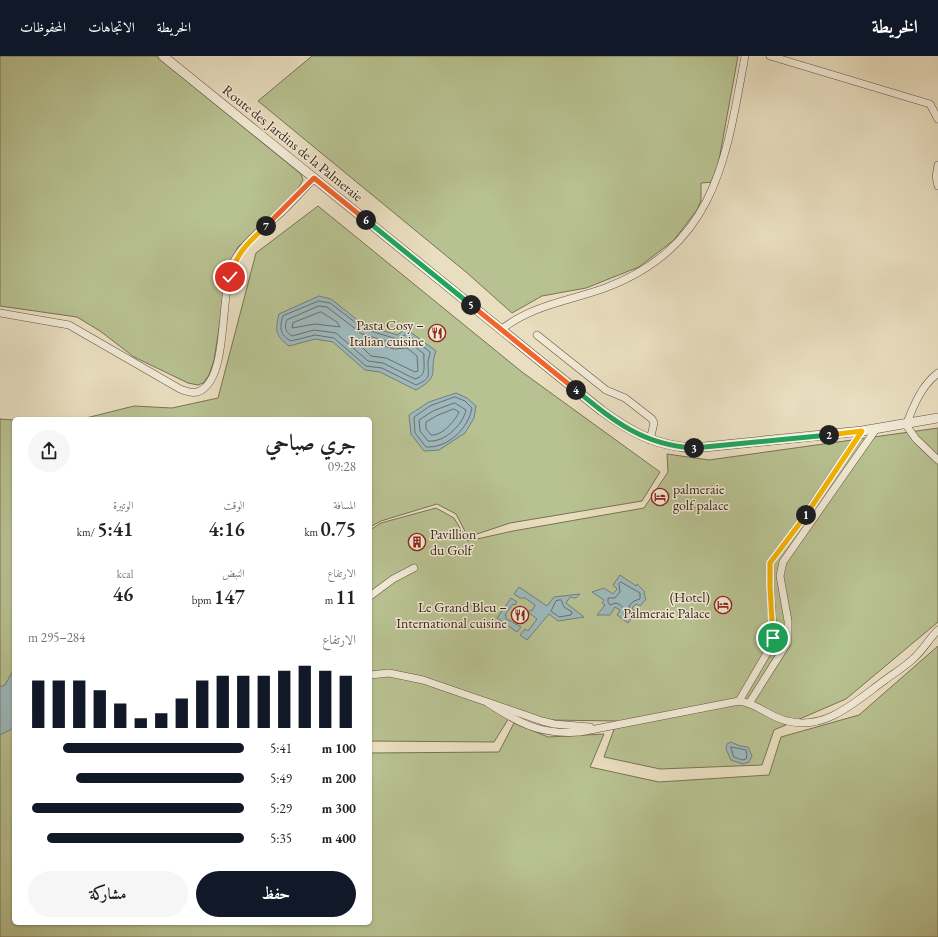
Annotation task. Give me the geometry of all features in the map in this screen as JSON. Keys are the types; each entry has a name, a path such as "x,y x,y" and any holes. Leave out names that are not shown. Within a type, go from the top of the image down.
{"street":[{"name":"Route des Jardins de la Palmeraie","path":"163,56 502,329 602,412 629,430 650,440 673,447 694,448 862,431 906,425 938,418"},
{"path":"502,329 514,320 545,306 619,282 665,255 679,241 694,223 716,184 734,117 745,56"},
{"path":"770,56 930,104 938,119"},
{"path":"938,165 936,177 938,186"},
{"path":"0,313 69,325 180,389 192,393 203,390 211,382 216,370 224,310 234,263 240,251 290,204 314,178"},
{"path":"537,335 606,390 625,398 652,419 654,423 650,440"},
{"path":"938,373 928,381 914,404 906,425 916,439 938,460"},
{"path":"750,702 788,642 788,621 780,568 876,429"},
{"path":"740,701 770,648 773,638 770,563 805,516 862,431"},
{"path":"805,516 812,521"},
{"path":"372,594 392,579 414,568"},
{"path":"372,675 389,673 422,680 554,724 596,728 740,701 750,702 772,716 787,722 807,722 826,719 846,709 914,659 938,630"}],"green space":[{"path":"0,56 156,56 301,174 303,180 296,192 238,247 232,260 226,284 214,360 209,375 203,383 198,385 188,383 134,357 100,331 77,317 0,306"},
{"path":"312,56 738,56 715,182 701,183 701,201 697,210 674,240 639,267 586,288 542,296 512,313 466,272 258,101"},
{"path":"318,206 522,372 660,472 642,501 510,523 468,537 456,514 437,504 381,521 372,526 372,417 90,417 134,406 172,408 218,398 256,253"},
{"path":"0,419 12,420 12,925 372,925 372,753 499,752 514,723 548,737 604,734 590,767 659,782 769,775 781,737 859,715 938,646 938,937 0,937"},
{"path":"938,428 938,622 846,699 774,730 762,765 660,769 604,757 617,721 551,720 514,710 494,742 372,741 372,529 381,523 436,508 454,518 468,541 513,531 644,508 668,472 667,454 709,460"}],"water":[{"path":"319,296 331,299 365,326 398,335 405,328 436,351 432,377 429,381 416,390 380,372 365,370 333,342 315,339 289,346 281,339 277,332 279,314"},
{"path":"456,393 467,398 476,406 474,418 465,433 439,450 424,451 411,434 409,415 429,402"},
{"path":"620,575 636,586 637,584 645,592 644,594 646,599 640,606 636,604 632,608 636,612 628,623 617,615 620,610 615,607 610,615 597,615 605,605 602,603 604,600 592,592 604,588 613,594 617,589 613,585"},
{"path":"519,587 547,606 554,597 580,594 576,598 570,597 566,603 584,617 558,621 549,614 527,640 520,635 525,629 528,631 537,619 528,612 530,610 532,611 535,605 525,598 520,598 514,594"},
{"path":"511,598 517,602 515,605 513,604 505,615 507,616 505,618 521,627 517,632 497,618"},
{"path":"12,673 12,729 0,735 0,687 5,685"},
{"path":"731,742 740,746 748,747 752,756 749,762 743,764 731,760 726,749 727,744"}],"place":[{"name":"Pasta Cosy – Italian cuisine","path":"437,333"},
{"name":"palmeraie golf palace","path":"660,497"},
{"name":"Pavillion du Golf","path":"417,542"},
{"name":"(Hotel) Palmeraie Palace","path":"723,605"},
{"name":"Le Grand Bleu – International cuisine","path":"520,615"}],"route":[{"path":"230,277 234,263 240,251 290,204 314,178 502,329 602,412 629,430 650,440 673,447 694,448 862,431 829,482 770,563 773,638"}]}
